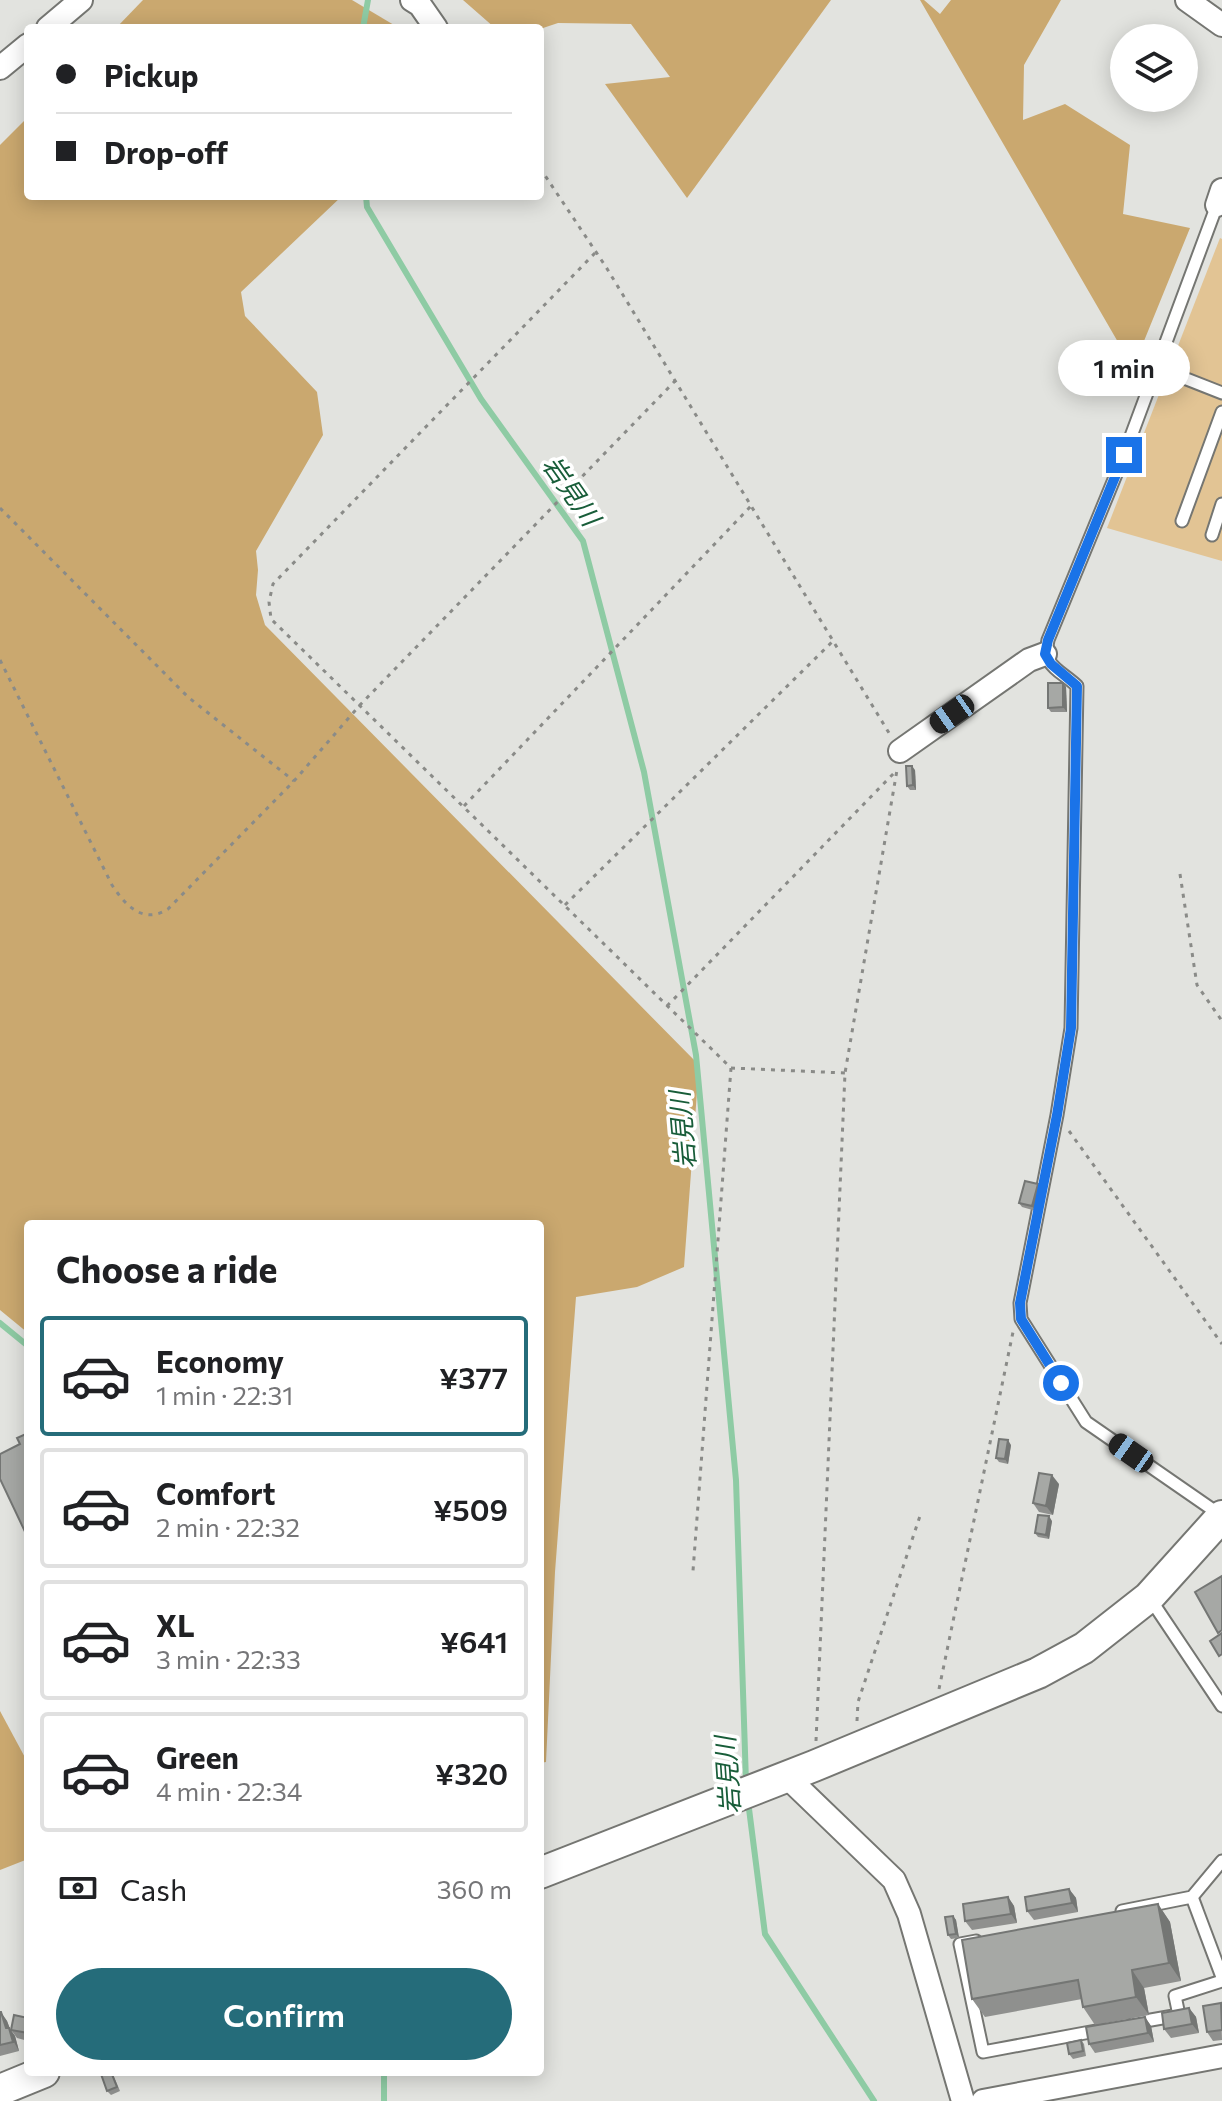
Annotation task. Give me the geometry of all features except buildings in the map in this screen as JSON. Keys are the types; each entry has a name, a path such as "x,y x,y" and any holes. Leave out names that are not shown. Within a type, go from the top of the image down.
{"street":[{"path":"53,24 81,0"},
{"path":"412,0 420,5 433,24"},
{"path":"1187,0 1222,25"},
{"path":"0,68 24,48"},
{"path":"898,760 1029,660 1045,654"},
{"path":"544,1871 1038,1673 1084,1648 1149,1597 1222,1516"},
{"path":"800,1771 894,1880 909,1914 963,2101"},
{"path":"983,2101 1222,2056"},
{"path":"0,2090 34,2076"}],"lane":[{"path":"1219,197 1124,455 1045,654 1051,664 1077,686 1071,1028 1020,1303 1021,1319 1086,1422 1222,1516"},
{"path":"1156,367 1222,393"},
{"path":"1182,521 1222,412"},
{"path":"1212,535 1222,504"},
{"path":"1149,1597 1222,1706"},
{"path":"1116,1912 1192,1897 1222,1861"},
{"path":"991,1938 960,1944 983,2052 1179,2015 1175,1996 1222,1979 1192,1897"}],"path":[{"path":"544,174 596,252 833,641 898,760 845,1073 800,1771"},
{"path":"596,252 273,584 269,602 271,619 731,1068 845,1073"},
{"path":"0,660 112,885 119,896 139,913 159,915 294,781 360,705 675,381"},
{"path":"464,806 751,506"},
{"path":"0,508 188,697 294,781"},
{"path":"565,905 833,641"},
{"path":"667,1006 898,760"},
{"path":"1180,874 1197,985 1222,1021"},
{"path":"693,1571 731,1068"},
{"path":"1057,1115 1222,1344"},
{"path":"934,1716 1012,1334 1021,1319"},
{"path":"856,1748 858,1702 921,1513"}],"shaded area":[{"path":"143,0 352,0 392,24 120,24"},
{"path":"463,0 831,0 687,198 605,84 670,77 631,24 558,23 544,28 544,24 490,24"},
{"path":"920,0 940,14 951,0 1061,0 1024,65 1023,120 1065,104 1130,145 1123,214 1190,228 1133,368"},
{"path":"24,121 24,200 338,200 241,292 245,316 317,392 323,435 256,551 256,595 265,625 699,1065 684,1267 637,1287 576,1297 555,1572 546,1762 544,1220 24,1220 24,1330 0,1310 0,145"},
{"path":"1222,239 1222,561 1107,528"},
{"path":"0,1711 24,1756 24,1861 0,1870"}],"waterway":[{"name":"岩見川","path":"364,24 368,0"},
{"name":"岩見川","path":"366,200 367,207 481,399 583,541 644,772 696,1055 736,1480 746,1782"},
{"path":"0,1323 24,1343"},
{"name":"岩見川","path":"748,1801 765,1934 874,2101"},
{"path":"384,2076 384,2101"}],"route":[{"path":"1061,1383 1021,1319 1020,1303 1071,1028 1077,686 1051,664 1045,654 1124,455"}]}
